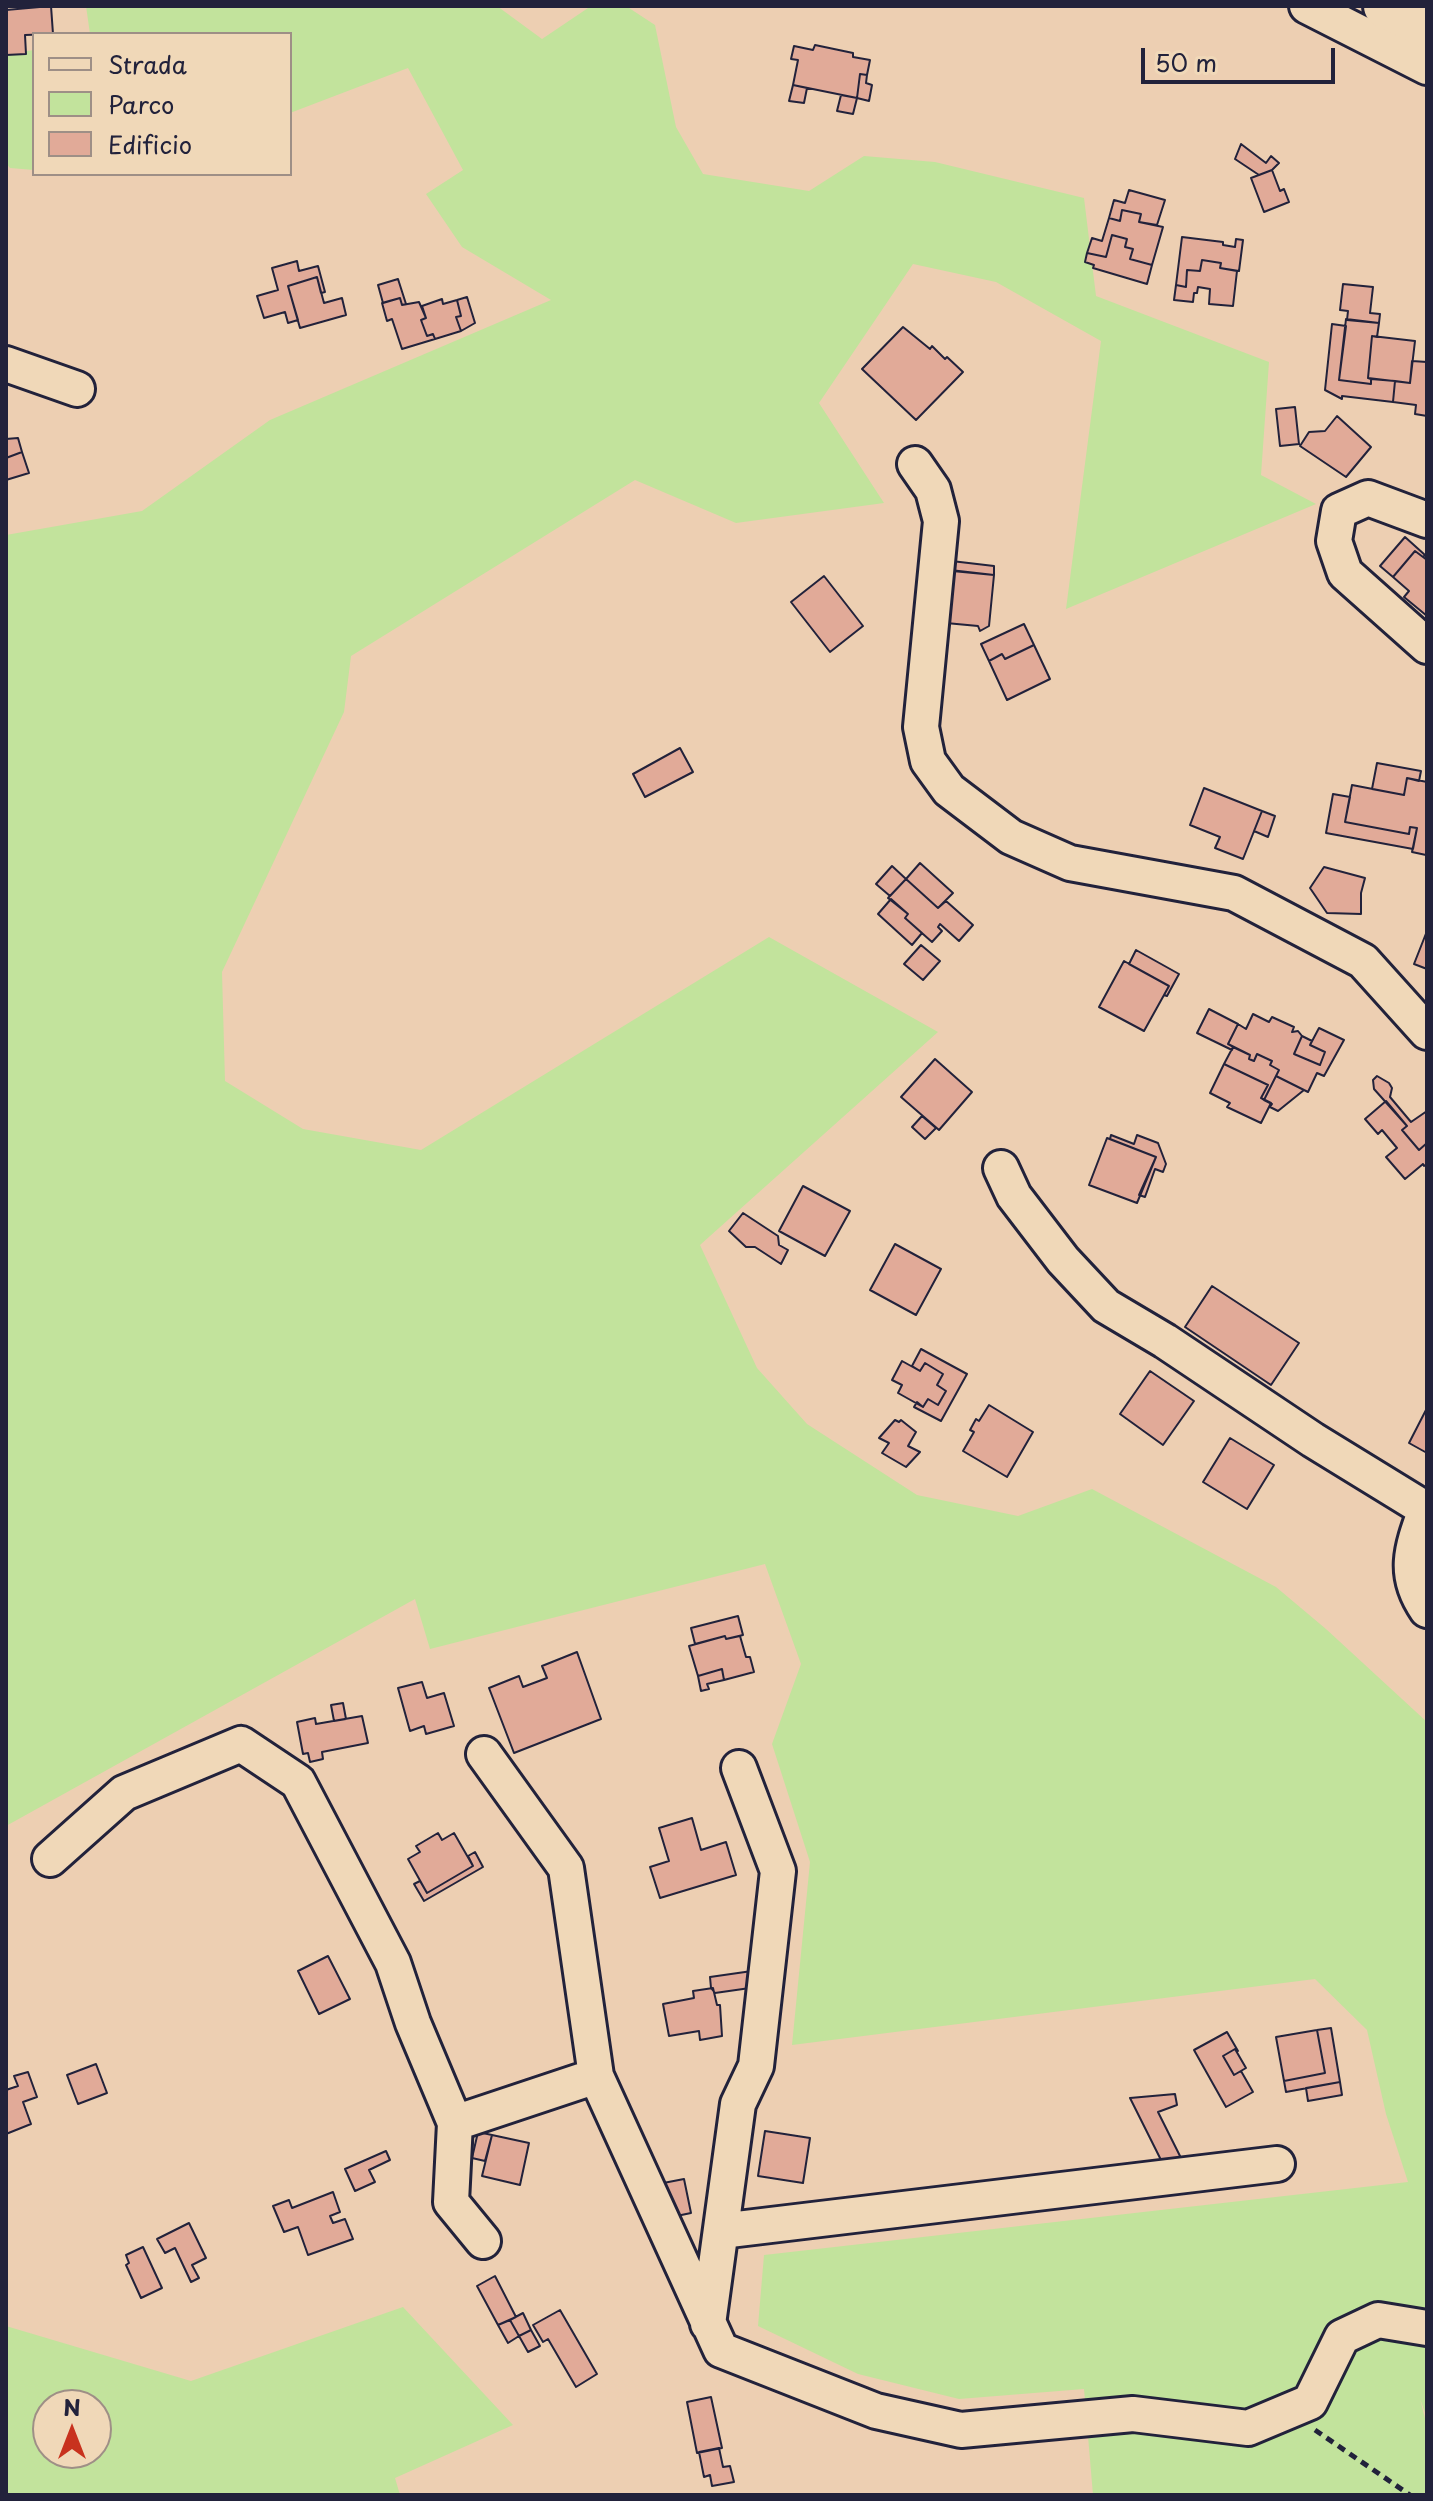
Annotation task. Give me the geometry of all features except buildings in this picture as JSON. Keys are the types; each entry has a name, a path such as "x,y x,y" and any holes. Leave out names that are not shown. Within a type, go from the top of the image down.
{"highway":[{"path":"1386,6 1427,26"}],"street":[{"path":"1307,6 1427,67"},
{"path":"6,364 77,389"},
{"path":"915,464 933,490 941,521 921,727 928,761 949,790 1011,837 1070,863 1234,893 1303,927 1363,961 1427,1032"},
{"path":"1427,520 1368,498 1339,511 1334,541 1345,573 1427,646"},
{"path":"1001,1168 1014,1196 1063,1260 1106,1306 1426,1509 1411,1549 1414,1591 1427,1610"},
{"path":"50,1859 124,1793 241,1744 298,1782 393,1963 413,2023 455,2123 451,2202 483,2241"},
{"path":"484,1754 566,1868 596,2076 721,2350 876,2411 961,2430 1133,2414 1248,2428 1310,2402 1342,2337 1378,2320 1427,2328"},
{"path":"708,2325 738,2104 756,2066 778,1871 739,1768"},
{"path":"455,2123 596,2076"},
{"path":"721,2231 1277,2164"}],"path":[{"path":"1290,2411 1410,2495"}],"green space":[{"path":"86,6 497,6 542,39 591,6 626,6 655,25 676,127 703,174 809,191 864,156 935,162 1084,198 1096,296 1269,362 1261,475 1316,504 1066,609 1101,341 996,282 913,264 819,403 884,503 736,523 635,480 351,656 344,712 222,972 225,1081 303,1129 421,1150 769,937 938,1032 700,1245 757,1368 807,1424 917,1495 1018,1516 1092,1489 1276,1587 1427,1722 1427,2418 1420,2399 1427,2426 1427,2495 1093,2495 1084,2389 959,2399 858,2374 758,2326 764,2255 1408,2182 1386,2114 1367,2030 1315,1979 792,2045 810,1862 772,1744 801,1664 765,1564 430,1649 415,1599 6,1826 6,535 142,511 270,420 551,300 462,247 426,194 463,170 408,68 292,112 292,32 90,32"},
{"path":"32,50 32,170 10,168 6,163 6,54"},
{"path":"403,2307 513,2425 395,2478 400,2495 6,2495 6,2326 191,2381"}]}
